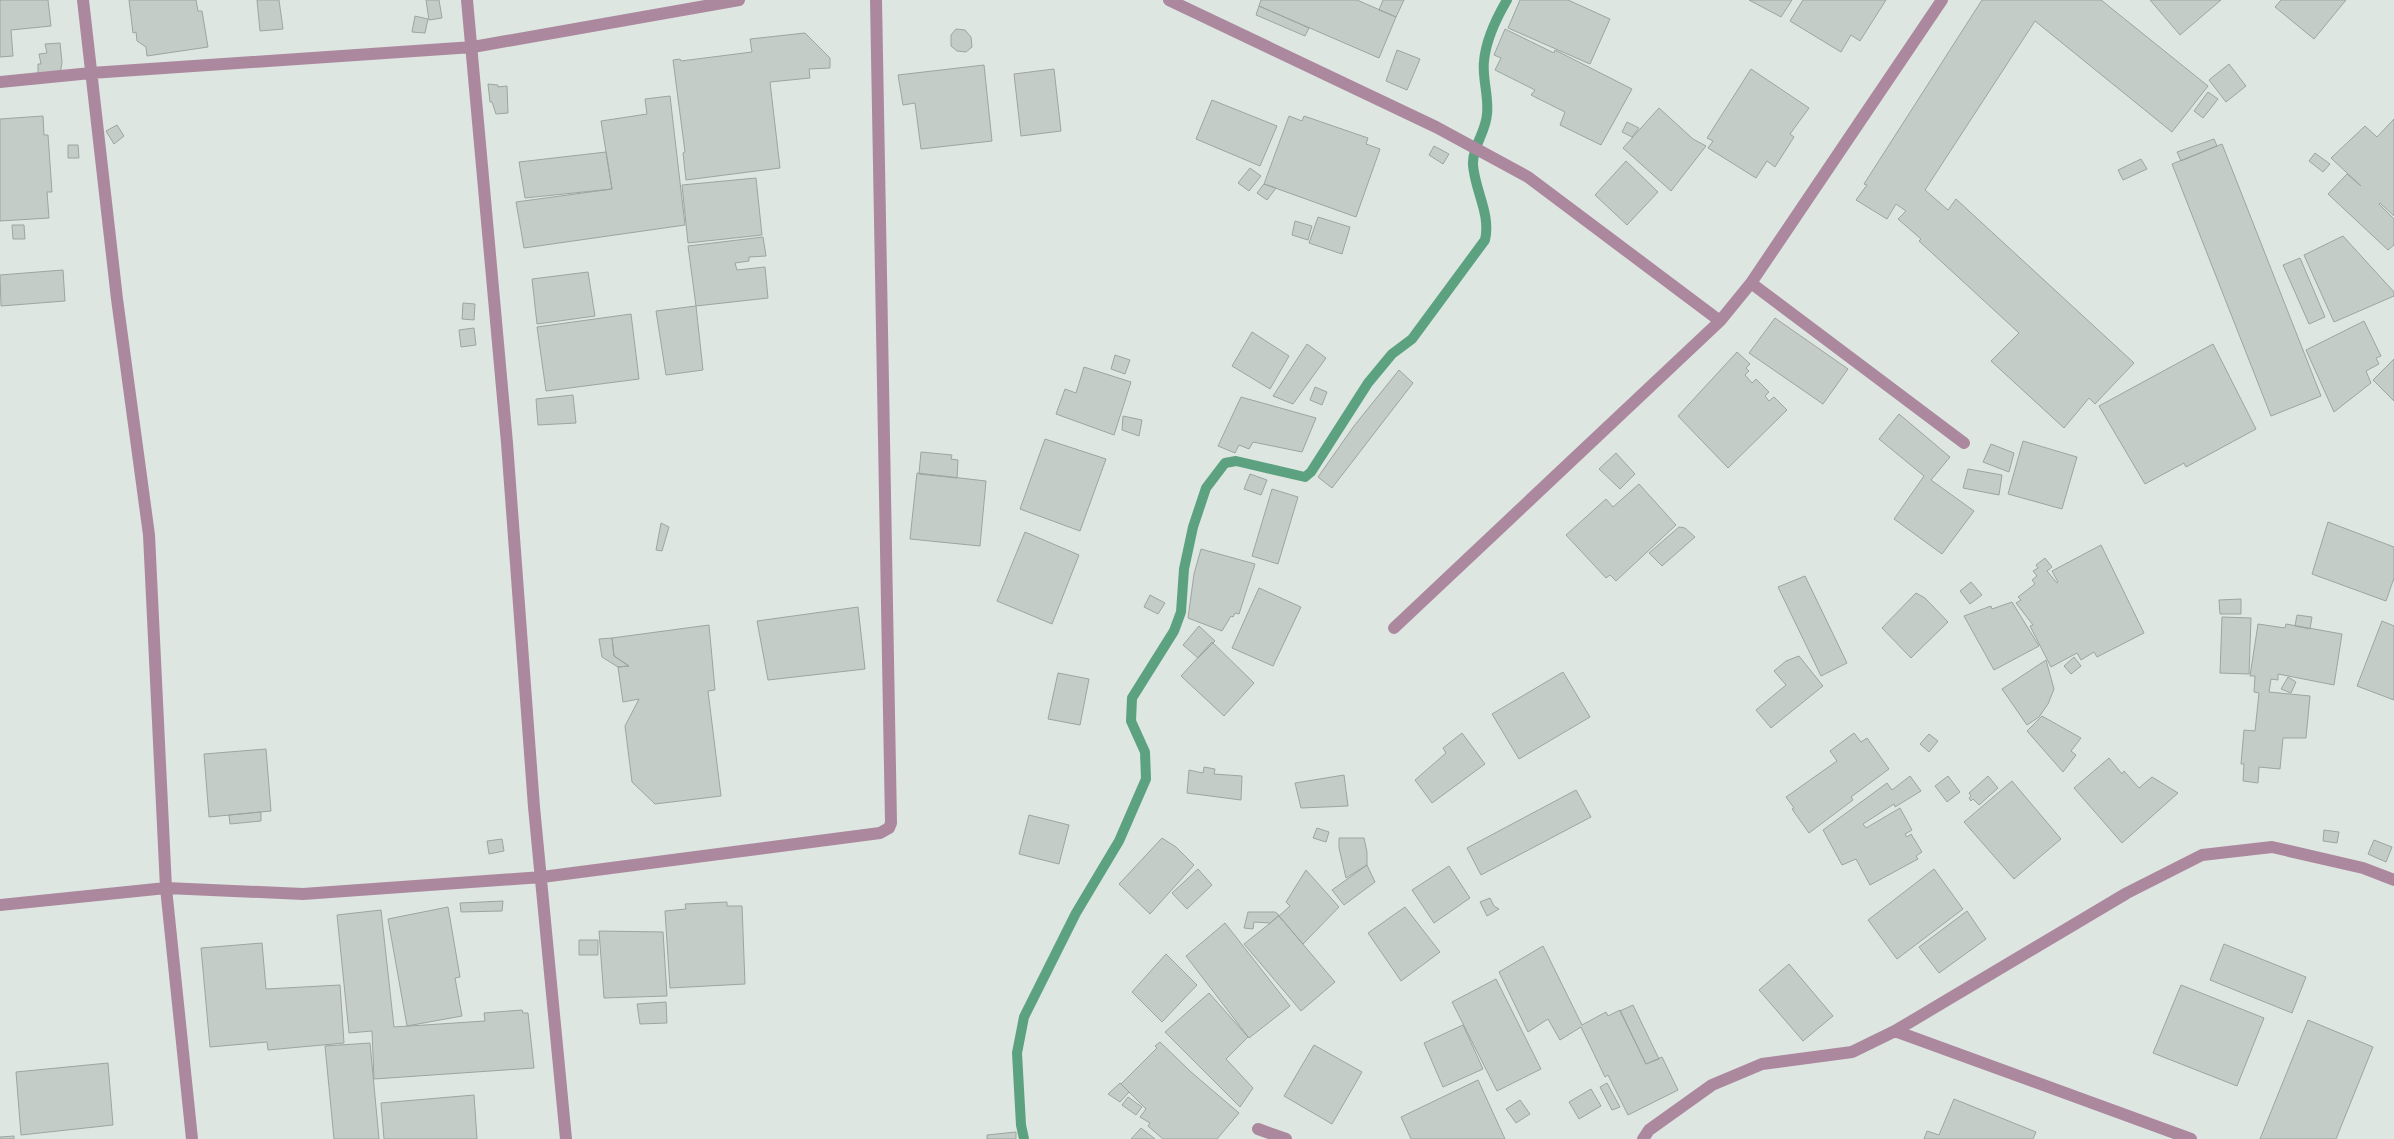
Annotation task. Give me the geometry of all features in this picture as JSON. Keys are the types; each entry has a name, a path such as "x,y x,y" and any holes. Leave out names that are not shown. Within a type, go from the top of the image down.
{"street":[{"path":"83,0 117,299 148,535 166,888 192,1139"},
{"path":"467,0 473,47 508,443 534,807 566,1139"},
{"path":"0,82 90,73 473,47 738,0"},
{"path":"0,905 166,888 303,894 542,877 880,833 889,828 891,822 876,0"},
{"path":"1169,0 1436,127 1528,177 1720,321"},
{"path":"1394,628 1720,321 1751,283 1942,0"},
{"path":"1751,283 1964,443"},
{"path":"1643,1139 1649,1130 1712,1084 1762,1064 1852,1052 1895,1031 2126,893 2202,856 2272,847 2363,868 2394,880"},
{"path":"1895,1031 2191,1139"},
{"path":"1258,1129 1286,1139"}],"building":[{"path":"0,0 48,0 51,26 11,30 13,56 0,57"},
{"path":"129,0 196,0 198,11 202,11 208,47 147,56 146,47 137,41 136,32 133,33"},
{"path":"257,0 279,0 283,29 260,31"},
{"path":"426,0 439,0 442,18 429,20"},
{"path":"1261,0 1357,0 1396,17 1379,58 1259,6"},
{"path":"1383,0 1404,0 1396,17 1379,10"},
{"path":"1520,0 1568,0 1610,19 1590,64 1508,28"},
{"path":"1749,0 1792,0 1781,17"},
{"path":"1803,0 1886,0 1860,41 1851,35 1841,52 1790,21"},
{"path":"1982,0 2101,0 2208,86 2172,132 2035,21 1925,190 1948,210 1956,199 2134,363 2095,404 2089,398 2064,428 1991,361 2019,333 1919,241 1921,239 1898,219 1906,211 1896,204 1887,219 1856,200 1867,185 1864,184"},
{"path":"2150,0 2221,0 2180,35"},
{"path":"2281,0 2346,0 2314,39 2275,7"},
{"path":"1259,6 1309,28 1305,36 1256,15"},
{"path":"415,16 428,19 425,33 412,32"},
{"path":"956,29 965,30 971,37 972,47 966,52 957,51 951,46 951,35"},
{"path":"1505,29 1554,53 1555,50 1632,89 1601,145 1560,125 1565,112 1531,95 1535,90 1495,70 1501,58 1494,55"},
{"path":"805,33 830,58 830,68 809,69 810,78 770,82 780,168 686,180 683,153 685,152 673,60 680,59 681,61 752,52 750,39"},
{"path":"60,43 62,62 60,75 38,76 38,64 41,64 39,54 47,53 45,44"},
{"path":"1397,50 1420,59 1407,90 1386,81"},
{"path":"2229,64 2246,86 2226,102 2209,80"},
{"path":"984,65 992,141 921,149 915,103 903,105 898,75"},
{"path":"1054,69 1061,131 1021,136 1014,74"},
{"path":"1751,69 1809,108 1790,134 1794,137 1775,167 1767,161 1756,178 1708,148 1713,141 1707,138"},
{"path":"488,84 498,85 498,87 507,86 508,113 496,114 492,102 490,102"},
{"path":"2208,92 2218,99 2203,118 2194,111"},
{"path":"670,96 685,225 524,248 516,202 612,189 601,121 647,114 645,99"},
{"path":"1212,100 1277,126 1260,166 1196,139"},
{"path":"1659,108 1693,139 1706,146 1671,191 1623,148"},
{"path":"43,116 44,135 48,135 52,192 47,192 49,218 0,221 0,119"},
{"path":"1289,116 1302,121 1304,116 1368,138 1366,144 1380,149 1356,217 1264,184"},
{"path":"2394,119 2394,216 2379,204 2394,219 2394,245 2388,250 2328,194 2347,174 2361,186 2331,158 2365,126 2377,137"},
{"path":"1627,122 1639,128 1632,137 1622,132"},
{"path":"117,125 124,136 114,144 106,131"},
{"path":"2214,139 2217,146 2181,161 2177,152"},
{"path":"2222,144 2321,396 2271,416 2172,164"},
{"path":"68,145 78,145 79,158 68,158"},
{"path":"1434,146 1449,154 1443,164 1429,155"},
{"path":"606,152 612,189 525,198 519,162"},
{"path":"2315,153 2330,164 2323,172 2309,161"},
{"path":"2141,159 2147,169 2123,180 2118,170"},
{"path":"1626,161 1658,192 1627,225 1595,195"},
{"path":"1250,168 1261,176 1249,191 1238,183"},
{"path":"756,178 762,235 688,243 682,185"},
{"path":"1264,184 1276,188 1267,200 1257,193"},
{"path":"1318,217 1350,227 1342,254 1309,243"},
{"path":"1295,221 1312,226 1308,240 1292,235"},
{"path":"12,225 24,225 25,239 13,239"},
{"path":"2343,236 2394,292 2394,296 2334,322 2304,255"},
{"path":"763,237 766,256 749,257 749,261 735,263 737,270 765,267 768,298 696,306 688,246"},
{"path":"2300,258 2325,317 2309,324 2283,265"},
{"path":"63,270 65,301 1,306 0,275"},
{"path":"588,272 595,316 537,324 532,279"},
{"path":"463,303 475,304 474,320 462,319"},
{"path":"696,306 703,370 666,375 656,311"},
{"path":"631,314 639,379 546,391 537,327"},
{"path":"1775,318 1848,369 1823,404 1749,353"},
{"path":"2364,321 2381,356 2376,358 2379,364 2366,371 2371,383 2334,412 2306,350"},
{"path":"474,328 476,345 461,347 459,330"},
{"path":"1252,332 1289,356 1270,389 1232,366"},
{"path":"1307,344 1326,358 1293,404 1273,396"},
{"path":"2213,344 2256,429 2186,467 2184,463 2145,484 2099,406"},
{"path":"1737,352 1750,364 1746,368 1749,371 1745,375 1752,383 1756,379 1769,392 1765,396 1769,401 1774,397 1787,410 1728,468 1678,416"},
{"path":"1115,355 1130,360 1125,374 1111,369"},
{"path":"2394,359 2394,401 2373,380"},
{"path":"1084,367 1131,382 1114,435 1056,414 1065,389 1076,393"},
{"path":"1399,370 1413,383 1332,488 1318,477 1354,426"},
{"path":"1315,387 1327,392 1322,405 1310,400"},
{"path":"573,395 576,423 538,425 536,399"},
{"path":"1241,397 1316,418 1302,452 1253,442 1249,449 1239,445 1235,453 1218,446"},
{"path":"1899,414 1950,457 1931,480 1974,511 1942,554 1894,519 1924,476 1879,439"},
{"path":"1123,416 1142,420 1139,436 1122,430"},
{"path":"1045,439 1106,459 1080,531 1020,509"},
{"path":"2023,441 2077,457 2062,509 2008,494"},
{"path":"1991,444 2014,453 2009,472 1983,462"},
{"path":"921,452 952,455 951,459 958,460 957,478 919,474"},
{"path":"1616,453 1635,474 1620,489 1599,469"},
{"path":"1968,469 2002,475 1999,495 1963,488"},
{"path":"917,473 986,481 980,546 910,539"},
{"path":"1250,474 1267,480 1261,495 1244,489"},
{"path":"1639,484 1676,525 1616,581 1610,575 1606,578 1566,535 1606,499 1613,507"},
{"path":"1272,489 1298,497 1278,564 1252,556"},
{"path":"2328,522 2394,547 2394,578 2386,601 2312,574"},
{"path":"661,523 669,527 662,551 656,550"},
{"path":"1679,527 1685,528 1695,537 1662,566 1649,553"},
{"path":"1025,532 1079,555 1052,624 997,601"},
{"path":"2101,545 2144,633 2097,657 2094,652 2081,660 2077,653 2051,667 2030,626 2033,625 2016,603 2021,600 2018,597 2035,584 2032,580 2037,576 2033,571 2038,568 2036,565 2045,558 2052,567 2047,571 2057,583 2052,571"},
{"path":"1201,549 1255,564 1239,614 1235,613 1233,617 1231,616 1222,631 1188,618 1194,574"},
{"path":"1805,576 1847,663 1821,676 1778,587"},
{"path":"1971,582 1982,595 1970,604 1960,591"},
{"path":"1259,588 1301,607 1273,666 1232,648"},
{"path":"1916,593 1925,598 1948,622 1911,658 1882,628"},
{"path":"1150,595 1165,603 1158,614 1144,607"},
{"path":"2241,599 2241,614 2220,614 2219,600"},
{"path":"2012,602 2039,646 1994,670 1964,616 1991,606 1992,609"},
{"path":"858,607 865,669 768,680 757,621"},
{"path":"2297,615 2312,617 2310,629 2295,626"},
{"path":"2222,617 2251,618 2249,674 2220,673"},
{"path":"2382,621 2394,626 2394,700 2357,686"},
{"path":"2258,624 2285,628 2286,624 2342,634 2334,685 2278,674 2278,680 2271,679 2269,692 2310,696 2306,738 2283,738 2280,769 2259,767 2258,783 2243,781 2244,764 2241,764 2244,730 2255,731 2259,693 2254,692 2255,676 2250,676"},
{"path":"709,625 715,690 708,691 721,796 655,804 632,782 625,726 639,699 623,702 618,667 629,666 614,656 612,638"},
{"path":"1199,626 1215,641 1198,658 1183,645"},
{"path":"612,638 614,656 629,666 618,667 602,657 599,639"},
{"path":"1212,642 1254,683 1224,716 1181,676"},
{"path":"1799,656 1823,686 1771,728 1756,710 1786,685 1774,671 1786,661"},
{"path":"2074,657 2081,666 2071,674 2064,666"},
{"path":"2046,660 2054,689 2048,704 2039,717 2027,725 2002,689"},
{"path":"1563,672 1590,717 1519,759 1492,714"},
{"path":"1058,673 1089,679 1080,725 1048,719"},
{"path":"2288,677 2296,682 2291,693 2281,689"},
{"path":"2042,716 2081,738 2071,751 2076,755 2063,772 2027,731"},
{"path":"1462,733 1485,764 1432,803 1415,780 1446,753 1443,748"},
{"path":"1854,733 1861,742 1867,738 1889,769 1851,797 1853,800 1809,833 1786,797 1837,761 1830,751"},
{"path":"1929,734 1938,741 1929,752 1920,744"},
{"path":"266,749 271,811 209,817 204,754"},
{"path":"2109,758 2122,774 2124,771 2139,788 2152,777 2178,793 2122,843 2074,788"},
{"path":"1204,767 1215,769 1214,774 1242,776 1241,800 1187,793 1189,770 1203,773"},
{"path":"1344,775 1348,806 1301,808 1295,783"},
{"path":"1910,776 1921,791 1895,807 1894,804 1863,824 1866,828 1900,808 1912,830 1905,834 1907,837 1911,834 1922,852 1916,856 1918,859 1870,885 1856,859 1842,865 1823,830 1887,783 1892,790"},
{"path":"1948,776 1960,792 1947,802 1935,786"},
{"path":"1988,776 1998,788 1979,805 1973,799 1971,801 1969,793"},
{"path":"2012,781 2061,839 2014,879 1964,822"},
{"path":"1576,790 1591,817 1481,875 1467,848"},
{"path":"261,812 261,821 230,824 229,815"},
{"path":"1029,815 1069,825 1059,864 1019,854"},
{"path":"1317,828 1329,832 1326,842 1313,838"},
{"path":"2324,830 2339,832 2337,843 2323,841"},
{"path":"1162,838 1176,847 1194,865 1150,914 1119,884"},
{"path":"1339,838 1364,838 1367,852 1367,865 1346,878 1339,848"},
{"path":"502,839 504,851 489,854 487,841"},
{"path":"2374,840 2392,847 2386,862 2368,854"},
{"path":"1367,865 1375,882 1344,905 1332,890"},
{"path":"1449,866 1470,898 1434,923 1412,890"},
{"path":"1198,869 1212,885 1187,909 1172,893"},
{"path":"1934,869 1963,909 1897,959 1868,920"},
{"path":"1306,870 1339,907 1303,944 1279,916 1290,906 1286,902"},
{"path":"1490,898 1494,906 1499,909 1487,916 1480,902"},
{"path":"503,901 502,911 461,912 460,903"},
{"path":"727,902 727,906 742,906 745,984 670,988 665,911 686,909 685,904"},
{"path":"448,907 460,977 455,978 462,1016 407,1026 388,919"},
{"path":"1405,907 1440,952 1401,981 1368,933"},
{"path":"381,910 394,1027 485,1021 484,1013 522,1010 523,1013 528,1013 534,1068 374,1079 372,1031 349,1033 337,915"},
{"path":"1967,911 1986,939 1939,973 1919,947"},
{"path":"1248,912 1275,912 1279,915 1270,923 1254,922 1253,929 1244,928"},
{"path":"1279,916 1335,982 1301,1011 1244,944"},
{"path":"1225,923 1290,1006 1249,1038 1186,956"},
{"path":"599,931 663,932 667,996 604,998"},
{"path":"579,940 598,940 598,955 579,955"},
{"path":"262,943 266,989 340,985 344,1043 268,1050 267,1042 210,1047 201,948"},
{"path":"2224,944 2306,977 2292,1013 2210,980"},
{"path":"1543,946 1582,1025 1606,1012 1608,1016 1620,1010 1646,1064 1662,1057 1678,1090 1628,1115 1608,1075 1605,1077 1581,1027 1560,1040 1548,1019 1528,1032 1499,972"},
{"path":"1166,954 1197,985 1162,1022 1132,992"},
{"path":"1789,964 1833,1016 1803,1041 1759,990"},
{"path":"1496,979 1541,1069 1497,1091 1452,1002"},
{"path":"2181,985 2264,1018 2237,1086 2153,1053"},
{"path":"1209,993 1248,1037 1226,1059 1253,1088 1240,1107 1165,1032"},
{"path":"666,1002 667,1023 640,1024 637,1004"},
{"path":"1633,1005 1659,1059 1646,1064 1620,1011"},
{"path":"2308,1020 2373,1047 2336,1139 2260,1139"},
{"path":"1463,1025 1483,1069 1443,1087 1424,1043"},
{"path":"1160,1042 1191,1072 1239,1113 1217,1139 1163,1139 1148,1126 1150,1123 1140,1117 1146,1109 1121,1084 1157,1048 1155,1046"},
{"path":"370,1043 379,1139 334,1139 325,1046"},
{"path":"1314,1045 1362,1072 1332,1124 1284,1096"},
{"path":"108,1063 113,1125 21,1135 16,1072"},
{"path":"1478,1080 1505,1139 1411,1139 1401,1117"},
{"path":"1120,1083 1129,1092 1120,1102 1108,1094"},
{"path":"1607,1083 1620,1107 1612,1110 1600,1087"},
{"path":"1591,1089 1601,1106 1579,1119 1569,1102"},
{"path":"474,1095 477,1139 384,1139 381,1103"},
{"path":"1128,1097 1142,1107 1136,1115 1122,1105"},
{"path":"1954,1099 2036,1132 2033,1139 1924,1139 1927,1131 1939,1135"},
{"path":"1520,1100 1530,1114 1516,1123 1506,1109"},
{"path":"1141,1128 1155,1139 1131,1139"},
{"path":"1016,1132 1016,1139 987,1139 987,1135"},
{"path":"14,1136 14,1139 0,1139 0,1137"}],"waterway":[{"path":"1024,1139 1021,1125 1017,1053 1024,1017 1076,913 1119,841 1146,779 1145,752 1131,721 1132,698 1174,631 1181,612 1184,569 1193,527 1206,488 1225,463 1236,461 1305,477 1311,472 1368,383 1392,354 1412,339 1485,240 1486,221 1474,175 1473,158 1487,114 1484,74 1485,53 1492,29 1507,0"}]}
